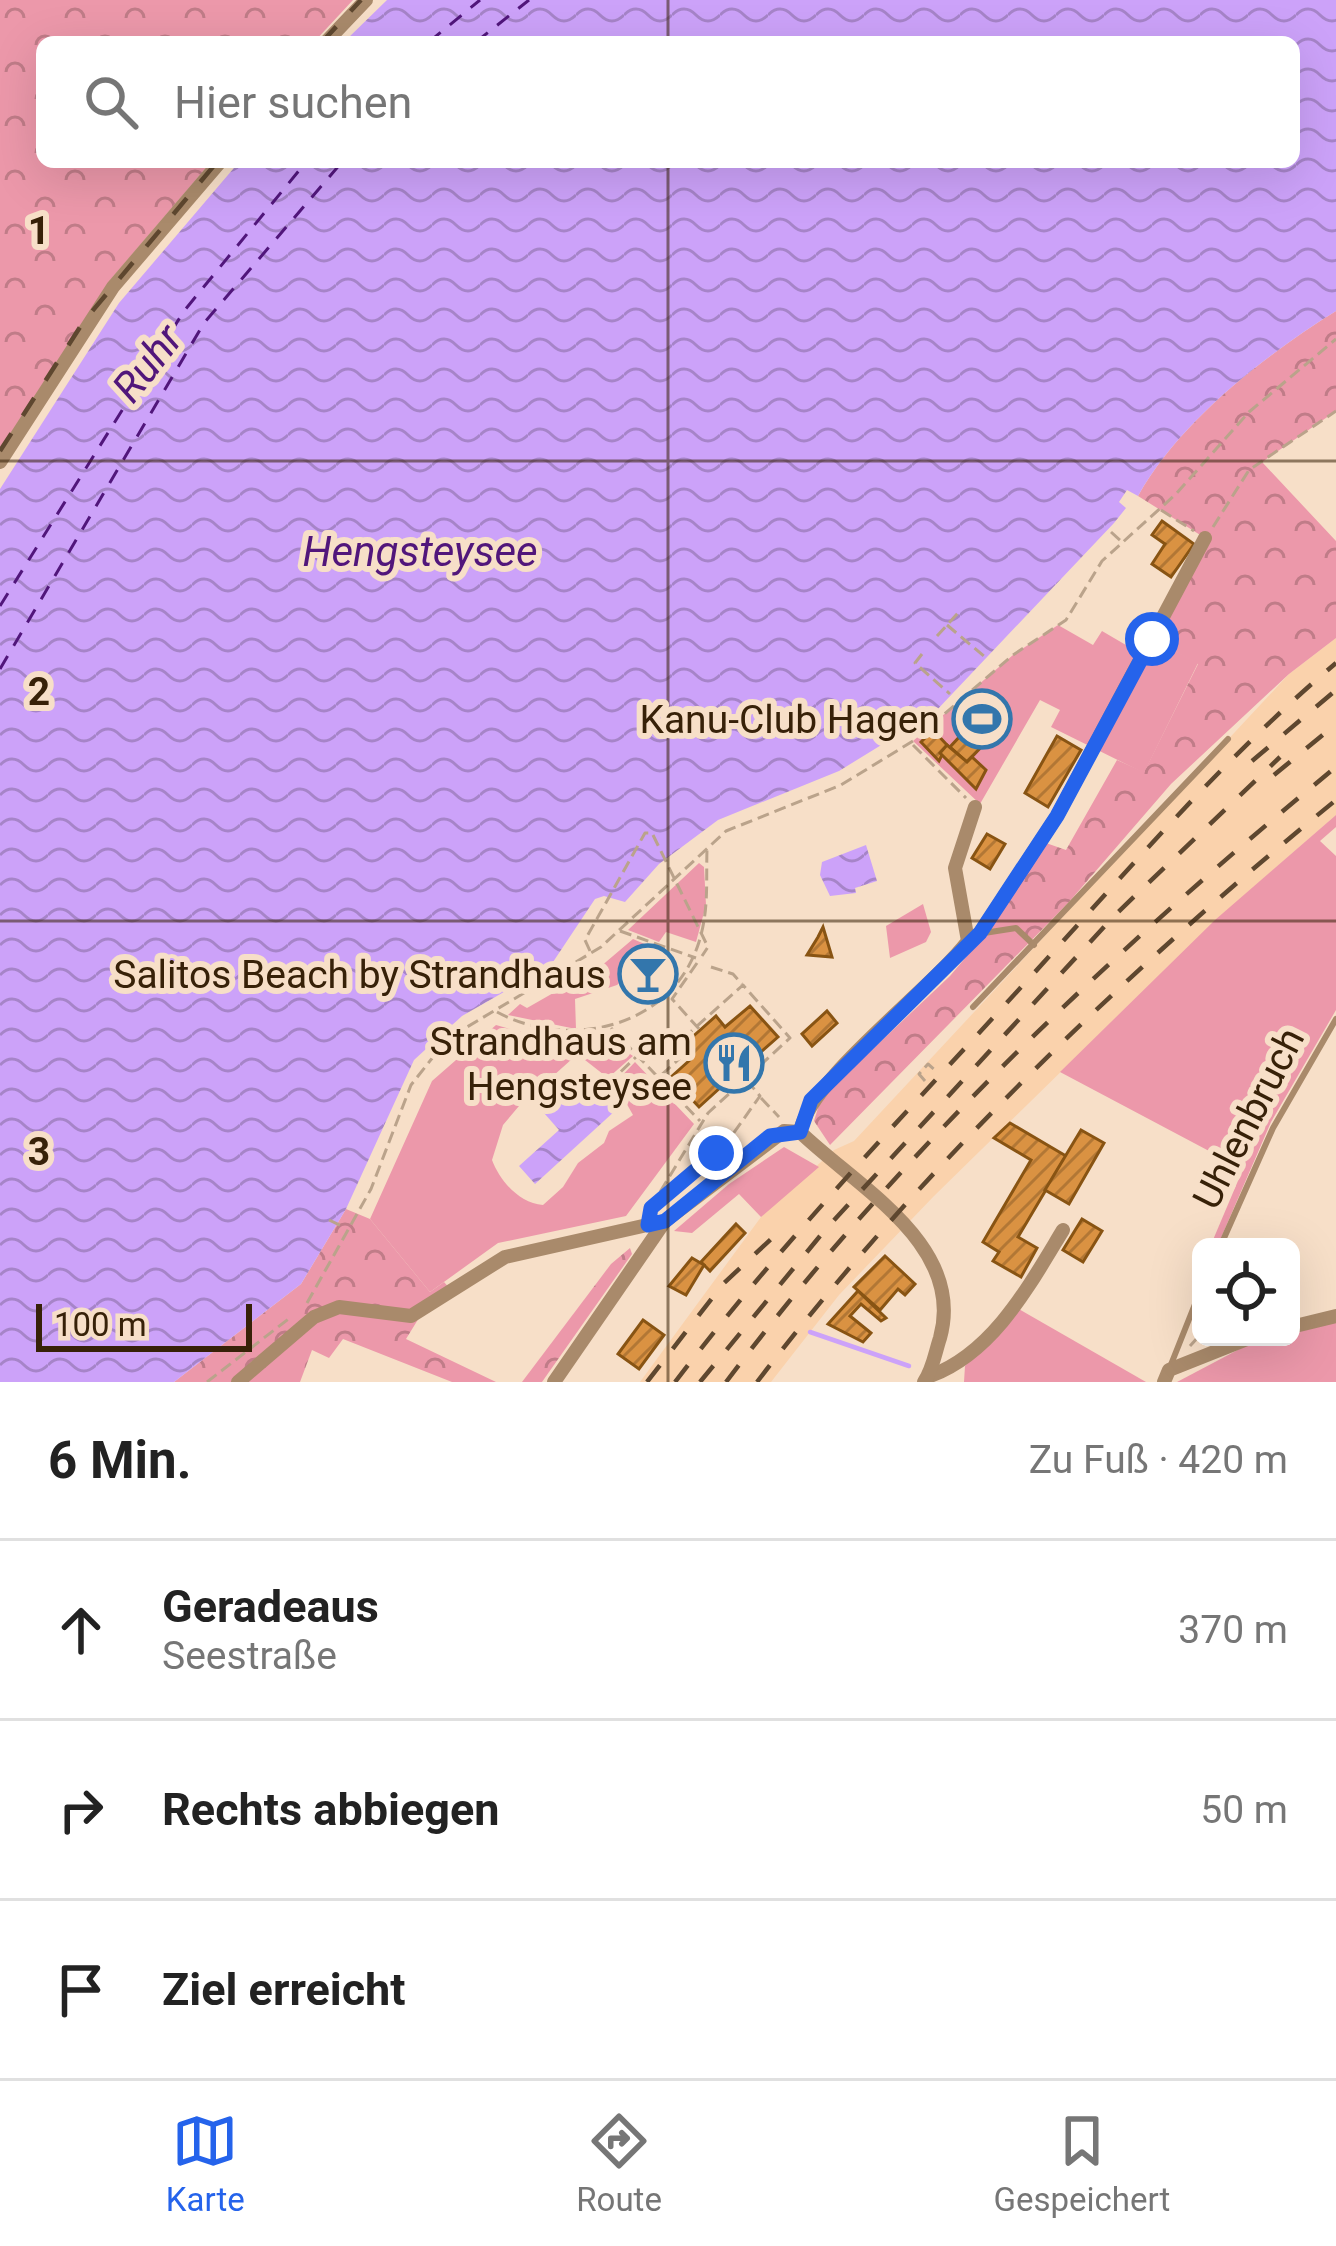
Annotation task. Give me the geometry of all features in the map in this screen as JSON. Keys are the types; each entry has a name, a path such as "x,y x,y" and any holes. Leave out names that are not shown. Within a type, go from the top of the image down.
{"street":[{"path":"332,36 366,0"},
{"path":"0,461 112,287 215,168"},
{"path":"800,1132 811,1100 974,937 1057,816 1205,538"},
{"path":"974,937 955,868 975,807"},
{"path":"800,1132 929,1251 946,1297 933,1380"},
{"path":"554,1382 665,1221 770,1136 800,1132"},
{"path":"238,1382 314,1317 339,1307 422,1313 505,1257 665,1221"},
{"path":"933,1380 960,1365 1018,1303 1063,1230"},
{"path":"1300,1326 1336,1316"},
{"path":"1166,1376 1232,1346"}],"lane":[{"path":"973,1007 1228,739"},
{"path":"974,937 1016,928 1034,945"},
{"name":"Uhlenbruch","path":"1224,1238 1273,1128 1336,1019"},
{"path":"1166,1376 1192,1311"}],"path":[{"path":"207,1382 304,1306 332,1248 371,1189 401,1107 423,1067 449,1040 592,954 726,830 841,785 910,743 1013,656 1066,620 1102,561 1159,509 1249,412 1336,339"},
{"path":"1159,509 1205,538 1249,470 1336,411"},
{"path":"1111,532 1122,542"},
{"path":"937,636 958,613"},
{"path":"947,625 985,657"},
{"path":"922,654 915,663 950,694"},
{"path":"910,743 975,807"},
{"path":"495,1011 561,1033 610,1027 658,999 709,947 652,833 645,833 585,940 592,954"},
{"path":"700,1030 672,999 697,958 708,905 707,848"},
{"path":"619,931 697,958"},
{"path":"648,1225 651,1208 701,1123 790,1039 734,974 711,967"},
{"path":"658,1078 679,1060 670,1050 743,985"},
{"path":"610,1027 701,1123"},
{"path":"608,1084 638,1056"},
{"path":"925,1081 919,1074 928,1064 935,1070"},
{"path":"744,1077 777,1115"},
{"path":"514,1095 525,1107"},
{"path":"651,1208 723,1148 759,1095"},
{"path":"329,1220 347,1229"}],"shaded area":[{"path":"1336,638 1336,815 1215,921 934,1196 839,1295 771,1382 640,1382 761,1217 834,1150 854,1141 1289,674"}],"green space":[{"path":"0,0 353,0 320,36 36,36 36,168 206,168 111,279 0,450"},
{"path":"1336,311 1336,411 1262,462 1336,541 1336,638 1289,674 1171,784 1069,902 830,1145 814,1121 821,1098 950,976 994,924 1046,843 1066,850 1117,760 1144,772 1198,664 1152,639 1205,538 1138,496 1200,416 1281,348"},
{"path":"1058,625 1093,645 1102,631 1143,655 1152,639 1198,663 1144,773 1051,727 1060,710 1040,700 980,804 913,741 1013,655"},
{"path":"1336,815 1336,827 1320,841 1336,856 1336,1010 1271,1122 1221,1238 1214,1238 1243,1169 1060,1072 1215,920"},
{"path":"699,863 704,867 706,905 696,942 666,932 659,942 628,930"},
{"path":"923,904 931,932 926,942 890,958 886,926"},
{"path":"633,939 656,949 617,985 575,999 576,1029 508,1015 520,1004 527,1008 555,992 555,986 589,966 593,973"},
{"path":"496,1025 561,1043 605,1038 633,1056 608,1078 585,1060 572,1059 525,1101 519,1091 509,1099 519,1106 503,1125 492,1160 505,1183 526,1200 543,1205 563,1187 578,1163 604,1143 609,1131 633,1115 615,1083 635,1062 694,1124 626,1216 498,1243 430,1292 370,1219 432,1081"},
{"path":"784,1147 819,1167 761,1217 739,1194 692,1233 674,1231 729,1184"},
{"path":"346,1209 370,1219 430,1292 444,1282 452,1291 422,1313 406,1339 496,1382 452,1382 343,1339 329,1358 312,1350 300,1382 174,1382 301,1284"},
{"path":"630,1248 632,1254 542,1382 522,1382 611,1264"},
{"path":"1017,1308 1146,1382 964,1382 965,1366"},
{"path":"1336,1321 1336,1382 1177,1382 1245,1346 1300,1346 1300,1331"}],"water":[{"name":"Hengsteysee","path":"387,0 1336,0 1336,311 1281,348 1200,416 1138,496 1127,490 1119,502 1126,508 1114,523 935,712 839,771 718,820 659,864 625,902 604,896 595,899 551,965 462,1016 414,1060 346,1209 301,1284 174,1382 0,1382 0,489 119,303 234,168 1300,168 1300,36 350,36"},
{"path":"866,845 877,881 855,888 856,893 830,896 820,875 822,862"},
{"path":"584,1076 616,1110 535,1184 519,1166 559,1130 544,1113"}],"building":[{"path":"1162,521 1194,544 1171,577 1152,564 1165,544 1152,535"},
{"path":"989,705 1006,721 967,762 950,747"},
{"path":"933,730 947,745 939,761 921,742"},
{"path":"1057,736 1081,750 1048,807 1025,793"},
{"path":"947,745 986,770 976,789 940,753"},
{"path":"987,834 1005,844 990,869 972,858"},
{"path":"823,927 832,957 807,955 818,937"},
{"path":"750,1006 778,1037 744,1067 744,1077 732,1077 699,1107 671,1077 691,1059 680,1048 716,1016 725,1027"},
{"path":"827,1011 837,1023 812,1046 802,1034"},
{"path":"1010,1123 1066,1156 1018,1237 1037,1248 1021,1277 993,1261 999,1252 983,1242 1031,1160 994,1138"},
{"path":"1081,1130 1104,1143 1069,1204 1045,1190"},
{"path":"1082,1219 1102,1231 1083,1262 1063,1250"},
{"path":"736,1224 745,1233 710,1271 701,1262"},
{"path":"885,1256 915,1284 905,1295 898,1289 880,1310 854,1287"},
{"path":"692,1258 704,1265 686,1295 669,1286"},
{"path":"858,1291 886,1318 881,1321 861,1304 850,1316 871,1333 863,1342 828,1324"},
{"path":"643,1320 664,1335 639,1369 618,1354"}],"waterway":[{"path":"810,1332 909,1366"}],"ferry route":[{"path":"436,36 480,0"},
{"path":"484,36 529,0"},
{"path":"0,606 184,311 301,168"},
{"path":"0,669 204,323 337,168"}],"railway":[{"path":"328,36 361,0"},
{"path":"0,451 84,321 212,168"},
{"path":"675,1382 801,1229 1137,859 1253,738 1336,663"},
{"path":"1252,761 1336,690"},
{"path":"1274,775 1336,724"},
{"path":"700,1382 825,1230 1115,915 1280,757"},
{"path":"726,1382 863,1214 1013,1056 1171,908 1336,767"},
{"path":"757,1382 887,1225 1030,1074 1181,932 1336,800"},
{"path":"647,1382 723,1284 785,1226"}],"place":[{"name":"Kanu-Club Hagen","path":"982,719"},
{"name":"Salitos Beach by Strandhaus","path":"648,974"},
{"name":"Strandhaus am Hengsteysee","path":"734,1063"}],"route":[{"path":"716,1153 651,1208 648,1225 665,1221 770,1136 800,1132 811,1100 980,933 1057,816 1152,639"}],"water label":[{"name":"Ruhr","path":"147,363"}]}
